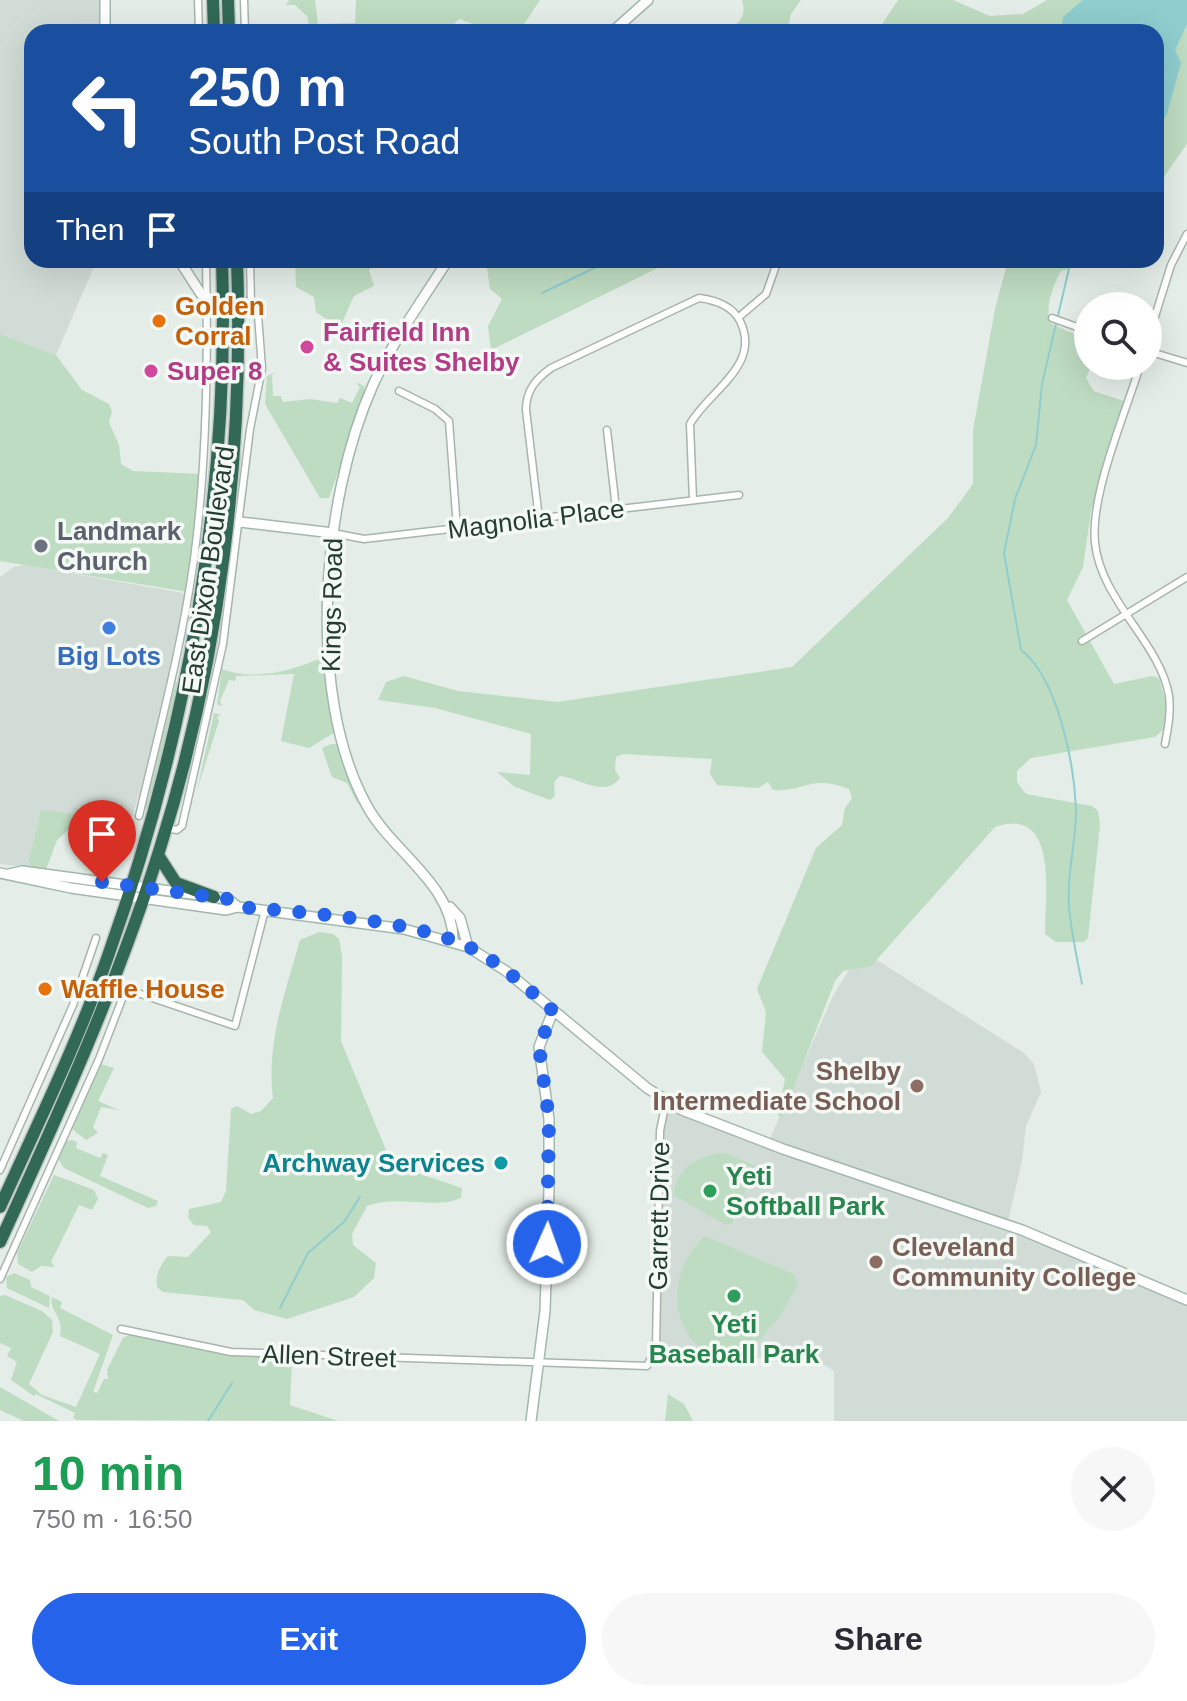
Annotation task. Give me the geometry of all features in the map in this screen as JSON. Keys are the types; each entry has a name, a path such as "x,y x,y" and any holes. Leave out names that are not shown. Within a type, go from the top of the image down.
{"highway":[{"path":"213,0 214,24"},
{"path":"228,0 229,24"},
{"name":"East Dixon Boulevard","path":"0,1207 86,1011 130,892 165,775 186,678 212,509 225,268"},
{"path":"226,268 230,291 239,298"},
{"name":"East Dixon Boulevard","path":"0,1242 65,1094 145,894 203,712 224,550 236,394 237,268"},
{"path":"223,305 230,314 231,382 236,394"},
{"path":"158,855 176,883 214,897"}],"street":[{"path":"105,0 105,24"},
{"path":"198,0 199,24"},
{"path":"244,0 245,24"},
{"path":"621,24 648,0"},
{"path":"1162,294 1171,265 1187,234"},
{"path":"184,268 194,286 207,299 223,305"},
{"name":"East Dixon Boulevard","path":"139,816 172,676 198,519 206,268"},
{"name":"East Dixon Boulevard","path":"203,712 240,522 250,429 262,368 261,325 251,304 250,268"},
{"name":"Kings Road","path":"443,268 373,385 344,469 333,533 329,665 351,769 377,822 460,918 468,947"},
{"path":"739,317 766,294 775,268"},
{"path":"239,298 251,304"},
{"path":"539,519 526,410 526,399 536,380 551,368 690,301 720,302 739,317 746,343 741,362 690,424 693,500"},
{"path":"1052,318 1074,326"},
{"path":"1162,355 1187,363"},
{"path":"1136,380 1098,502 1094,531 1102,572 1167,688 1170,711 1165,744"},
{"path":"399,391 435,409 449,421 457,528"},
{"path":"607,430 616,509"},
{"name":"Magnolia Place","path":"333,533 364,539 739,495"},
{"path":"240,522 333,533"},
{"path":"1082,641 1187,577"},
{"name":"East Dixon Boulevard","path":"172,676 186,678"},
{"path":"5,873 21,879 145,894 226,910 238,907 394,927 453,941 506,971 666,1101 732,1131 1014,1227 1187,1300"},
{"path":"145,894 214,897 228,899 238,907"},
{"path":"447,905 453,941"},
{"path":"0,1279 80,1102 126,989 235,1026 265,910"},
{"path":"0,1170 73,1005 96,938"},
{"path":"73,1005 86,1011"},
{"path":"531,1421 540,1363 546,1286 550,1137 539,1047 553,1011"},
{"path":"65,1094 80,1102"},
{"name":"Garrett Drive","path":"540,1363 644,1366 653,1360 660,1131 666,1101"},
{"name":"Allen Street","path":"121,1329 231,1352 540,1363"}],"shaded area":[{"path":"0,0 105,0 105,24 24,24 24,268 94,268 56,355 0,334"},
{"path":"25,565 183,593 185,597 151,752 130,825 80,819 57,840 46,869 0,864 0,577 14,567"},
{"name":"Cleveland Community College","path":"861,950 1024,1053 1034,1064 1041,1092 1026,1126 1022,1161 1007,1225 1187,1300 1187,1421 834,1421 834,1371 808,1355 649,1365 653,1360 660,1131 666,1101 768,1143 833,996"}],"green space":[{"path":"289,0 315,0 318,24 308,24 308,17 295,5 286,5"},
{"path":"356,0 540,0 524,24 473,24 459,19 454,24 318,24 355,23"},
{"path":"742,0 801,0 791,14 789,24 737,24 744,10"},
{"path":"898,0 953,0 990,16 1023,14 1047,0 1187,0 1187,144 1164,177 1164,24 882,24"},
{"path":"295,268 372,268 369,270 374,286 354,296 342,323 335,325 316,312 314,297 296,287"},
{"path":"487,268 658,268 491,350 488,326 502,299 490,289"},
{"path":"1006,268 1072,268 1061,271 1053,289 1049,303 1050,323 1074,334 1074,380 1087,380 1094,391 1124,401 1091,511 1083,567 1067,600 1114,684 1152,676 1159,678 1167,707 1164,729 1155,737 1031,758 1017,771 1017,782 1026,794 1092,806 1098,811 1100,825 1088,938 1084,942 1056,942 1045,934 1046,877 1039,841 1030,829 1016,824 995,827 871,966 843,971 835,981 782,1118 778,1115 785,1079 762,1052 766,1012 757,989 816,848 842,825 845,808 852,798 849,789 826,783 784,790 773,790 768,782 758,788 717,785 710,774 712,759 623,754 616,757 615,770 620,778 614,784 592,786 560,776 554,782 555,796 550,800 515,787 497,772 530,775 531,734 435,708 378,700 386,682 404,676 458,691 557,702 792,667 948,518 973,484 973,430 995,309"},
{"path":"0,334 56,355 82,390 109,404 112,412 109,422 119,445 121,464 133,471 201,474 188,592 0,561"},
{"path":"276,372 272,375 273,396 281,396 283,402 310,399 337,403 340,398 352,403 360,387 356,382 364,386 365,394 329,498 320,498 265,404 267,376"},
{"path":"325,656 337,731 309,748 281,741 294,674 236,676 235,681 229,680 220,701 222,706 217,705 222,669 234,673 275,673"},
{"path":"176,682 179,685 159,784 146,810 144,802"},
{"path":"214,713 221,715 217,717 219,721 197,790"},
{"path":"340,744 358,804 347,783 332,777 322,748"},
{"path":"76,808 107,816 128,816 132,820 126,825 80,819 57,840 46,869 32,868 29,860 41,810 75,814"},
{"path":"319,932 333,934 339,939 342,956 341,1041 386,1150 399,1167 462,1188 461,1198 439,1203 391,1201 367,1206 352,1234 353,1245 376,1263 374,1278 354,1297 287,1319 254,1310 243,1300 163,1292 157,1287 157,1279 165,1259 168,1256 188,1257 211,1232 207,1226 194,1225 188,1218 189,1209 221,1202 226,1191 231,1109 237,1106 251,1114 261,1111 273,1098 272,1058 283,999 300,940"},
{"path":"101,1064 114,1068 98,1101 119,1110 101,1107 93,1127 98,1133 86,1140 72,1129"},
{"path":"67,1141 77,1142 76,1148 100,1158 103,1153 108,1155 100,1176 158,1201 156,1206 148,1208 64,1168 58,1159"},
{"name":"Yeti Softball Park","path":"726,1153 755,1166 732,1223 726,1225 673,1195 679,1177 691,1164 707,1156"},
{"path":"54,1175 94,1190 98,1199 92,1210 79,1205 51,1262 55,1267 41,1266 32,1272 18,1264 17,1253"},
{"name":"Yeti Baseball Park","path":"705,1236 795,1275 798,1284 780,1316 740,1364 717,1358 699,1347 686,1331 679,1313 677,1293 681,1273 690,1254"},
{"path":"14,1273 30,1280 31,1287 50,1296 49,1308 7,1288 6,1277"},
{"path":"5,1295 42,1311 52,1320 53,1332 29,1384 42,1395 76,1407 100,1354 60,1336 60,1323 52,1297 62,1302 60,1308 113,1335 93,1392 97,1393 104,1379 108,1379 107,1370 123,1338 132,1334 228,1355 292,1359 290,1405 338,1421 77,1420 73,1418 75,1413 36,1394 34,1396 11,1380 17,1362 7,1356 11,1348 0,1343 0,1296"},
{"path":"0,1387 59,1421 24,1421 0,1410"},
{"path":"668,1394 684,1404 693,1421 665,1421"}],"water":[{"path":"1083,0 1187,0 1187,24 1175,50 1181,63 1164,119 1164,24 1062,24 1063,17"}],"waterway":[{"path":"542,293 594,268"},
{"path":"1069,268 1042,384 1036,445 1015,499 1004,553 1021,650 1045,680 1062,723 1072,769 1076,820 1069,906 1082,984"},
{"path":"280,1308 308,1253 344,1222 360,1197"},
{"path":"208,1421 232,1383"}],"place":[{"name":"Golden Corral","path":"159,321"},
{"name":"Fairfield Inn & Suites Shelby","path":"307,347"},
{"name":"Super 8","path":"151,371"},
{"name":"Landmark Church","path":"41,546"},
{"name":"Big Lots","path":"109,628"},
{"name":"Waffle House","path":"45,989"},
{"name":"Shelby Intermediate School","path":"917,1086"},
{"name":"Archway Services","path":"501,1163"},
{"name":"Yeti Softball Park","path":"710,1191"},
{"name":"Cleveland Community College","path":"876,1262"},
{"name":"Yeti Baseball Park","path":"734,1296"}],"route":[{"path":"102,882 228,899 238,907 404,929 468,947 506,971 553,1011 539,1047 547,1092 550,1137 547,1244"}]}
